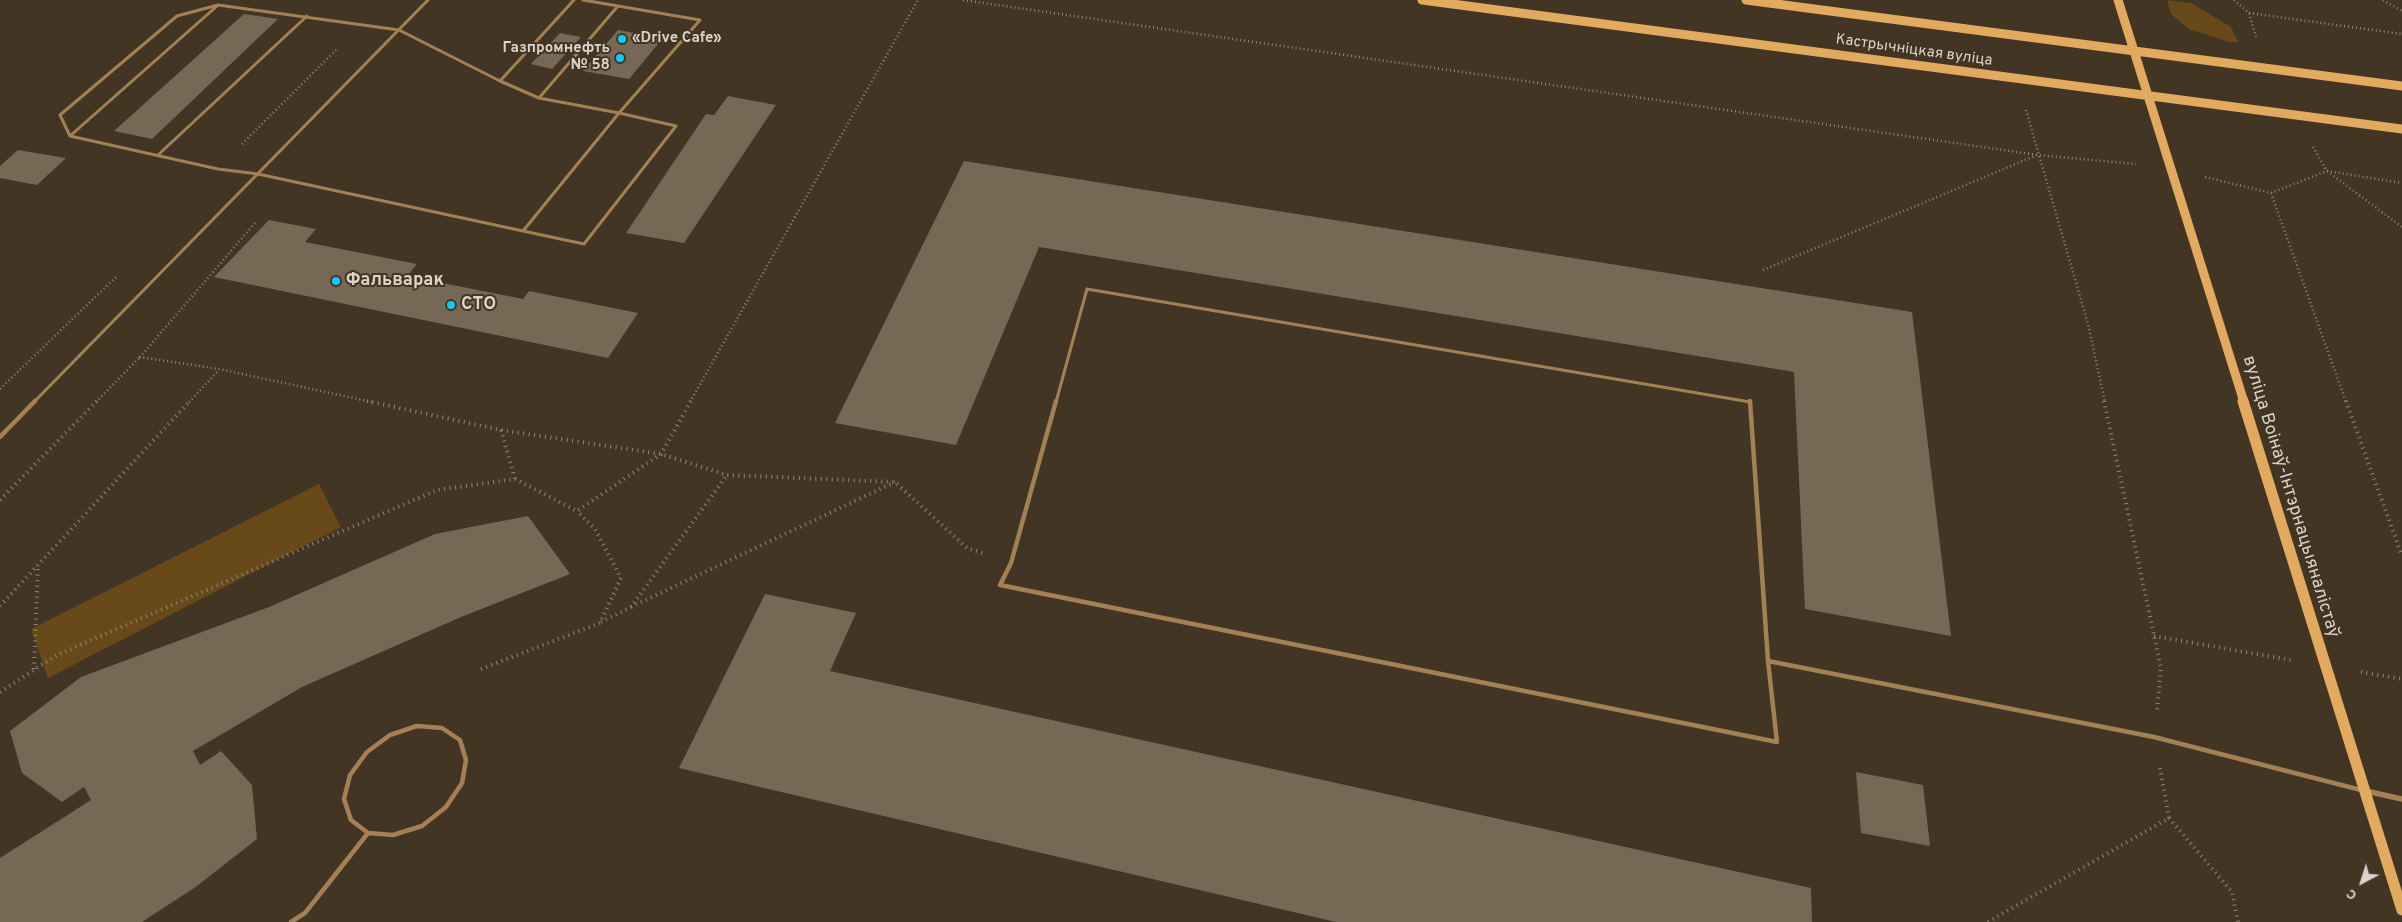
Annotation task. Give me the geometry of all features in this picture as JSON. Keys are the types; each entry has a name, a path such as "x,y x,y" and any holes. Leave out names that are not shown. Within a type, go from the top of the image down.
{"main road":[{"name":"Кастрычніцкая вуліца","path":"1422,0 2402,129"},
{"name":"Кастрычніцкая вуліца","path":"1746,0 2133,49 2402,86"},
{"name":"вуліца Воінаў-Інтэрнацыяналістаў","path":"2118,0 2146,95 2402,910"}],"street":[{"path":"2365,791 2402,798"}],"lane":[{"path":"0,437 428,0"},
{"path":"500,81 574,0"},
{"path":"523,231 620,113 700,20 583,0"},
{"path":"70,136 218,5"},
{"path":"218,5 399,30 500,81 539,98 620,113 676,126 584,244 258,174 218,169 70,136 60,115 176,16 218,5"},
{"path":"539,98 618,6"},
{"path":"158,155 307,16"},
{"path":"1087,289 1750,401 1768,661 1777,742 1000,585 1011,563 1087,289"},
{"path":"1768,661 2154,737 2365,791"},
{"path":"417,726 442,728 460,740 466,760 462,783 446,807 422,826 393,835 368,833 351,820 344,800 350,775 367,752 390,735 417,726"},
{"path":"291,922 305,913 368,833"}],"path":[{"path":"577,512 661,454 918,0"},
{"path":"964,0 2038,155 2136,164"},
{"path":"2234,0 2249,14 2256,38"},
{"path":"2383,0 2402,11"},
{"path":"2249,14 2402,34"},
{"path":"218,169 362,24"},
{"path":"2309,140 2327,171 2402,227"},
{"path":"1763,270 2038,155"},
{"path":"2038,155 2088,324 2161,668 2154,737 2168,818 2232,892 2238,922"},
{"path":"2205,177 2271,193 2327,171 2402,183"},
{"path":"2271,193 2402,556"},
{"path":"0,500 140,357 255,223"},
{"path":"0,389 117,275"},
{"path":"140,357 219,369 500,430 661,454 727,475 895,482 967,548 1011,563"},
{"path":"0,606 219,369"},
{"path":"500,430 515,479"},
{"path":"631,607 727,475"},
{"path":"0,692 57,655 437,490 515,479 577,512 595,529 621,578 600,623"},
{"path":"481,669 600,623 895,482"},
{"path":"34,670 38,565"},
{"path":"2154,636 2402,679"},
{"path":"1988,922 2168,818"}],"shaded area":[{"path":"2167,0 2191,3 2231,27 2238,42 2229,42 2189,29 2171,14"},
{"path":"319,484 341,527 48,678 31,629"}],"building":[{"path":"244,14 278,19 152,139 114,131"},
{"path":"618,30 663,38 629,79 583,71"},
{"path":"560,33 581,37 552,69 531,64"},
{"path":"728,96 776,105 684,243 626,233 706,114 714,115"},
{"path":"18,150 66,158 37,185 0,178 0,166"},
{"path":"964,161 1912,312 1951,636 1805,609 1794,372 1039,247 956,445 835,423"},
{"path":"269,220 316,229 305,242 417,264 407,276 523,299 529,291 638,313 608,358 214,277"},
{"path":"528,516 570,574 461,617 302,687 193,751 200,765 221,751 252,785 257,839 197,886 142,922 0,922 0,858 91,800 84,787 62,802 22,773 10,731 81,677 269,607 435,534"},
{"path":"765,594 856,613 830,671 1811,888 1812,922 1336,922 679,768"},
{"path":"1856,772 1923,785 1930,846 1861,833"}],"place":[{"name":"«Drive Cafe»","path":"622,39"},
{"name":"Газпромнефть № 58","path":"620,58"},
{"name":"Фальварак","path":"336,281"},
{"name":"СТО","path":"451,305"}]}
